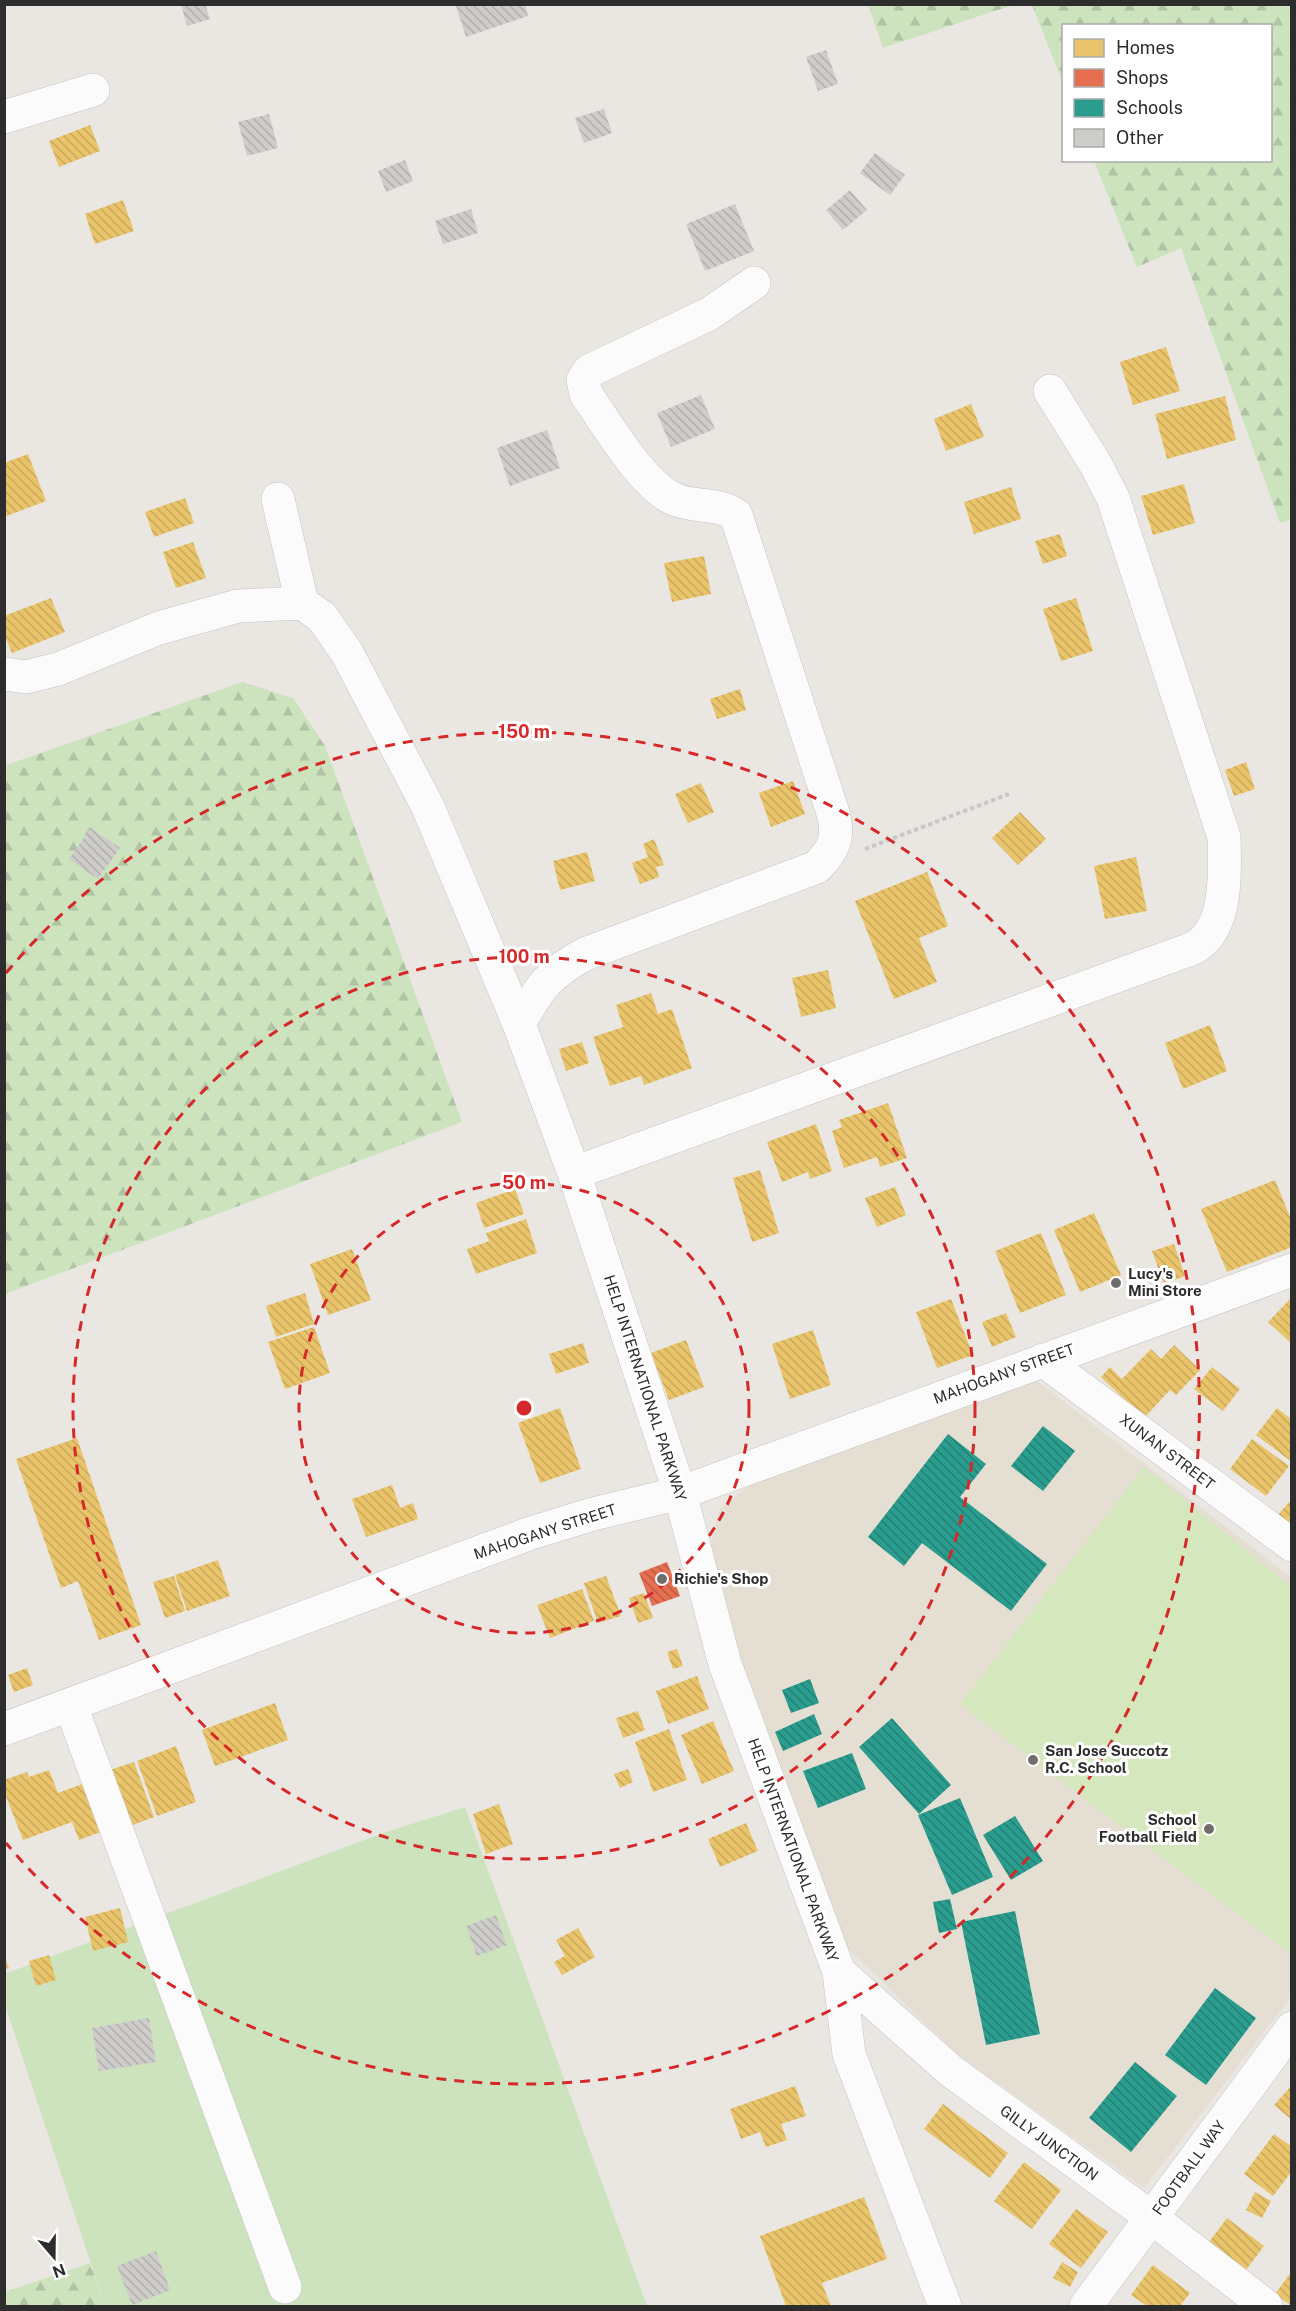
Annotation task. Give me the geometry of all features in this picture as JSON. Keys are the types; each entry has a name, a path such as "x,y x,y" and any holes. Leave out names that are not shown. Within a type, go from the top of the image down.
{"street":[{"path":"4,117 93,90"},
{"path":"519,1024 546,980 570,962 817,867 833,850 837,833 834,816 736,515 726,508 682,503 665,495 650,482 586,394 583,380 589,371 709,314 754,283"},
{"path":"574,1173 1180,953 1198,945 1209,934 1218,914 1225,868 1224,837 1113,498 1096,465 1050,391"},
{"path":"4,674 26,677 58,669 159,628 238,606 302,603 278,499"},
{"name":"HELP INTERNATIONAL PARKWAY","path":"302,603 322,617 347,653 428,807 519,1024 574,1173 680,1493 724,1665 839,1972 849,2055 945,2307"},
{"name":"MAHOGANY STREET","path":"4,1729 531,1533 592,1514 680,1493 1292,1270"},
{"name":"XUNAN STREET","path":"1043,1360 1292,1545"},
{"path":"71,1706 285,2287"},
{"name":"GILLY JUNCTION","path":"839,1972 951,2071 1152,2218 1266,2307"},
{"name":"FOOTBALL WAY","path":"1086,2307 1292,2028"}],"path":[{"path":"817,867 1009,794"}],"shaded area":[{"name":"San Jose Succotz R.C. School","path":"1037,1381 1291,1577 1291,1997 1144,2188 957,2054 843,1944 705,1570 719,1510 769,1469"}],"green space":[{"path":"868,4 1013,4 1013,5 883,48"},
{"path":"1032,5 1291,5 1291,519 1280,523 1181,248 1137,267 1094,162 1272,162 1272,24 1062,24 1062,80"},
{"path":"242,682 293,698 325,746 462,1122 5,1294 4,766"},
{"name":"School Football Field","path":"1144,1467 1291,1587 1291,1954 960,1704"},
{"path":"465,1807 647,2306 105,2306 5,2005 4,1974 386,1832"},
{"path":"90,2263 105,2306 5,2306 5,2292"}],"building: Homes":[{"path":"90,125 100,151 59,167 49,141"},
{"path":"123,200 134,231 95,244 85,214"},
{"path":"1166,347 1180,391 1133,405 1120,362"},
{"path":"1225,396 1236,440 1167,459 1155,414"},
{"path":"971,404 984,437 946,451 934,419"},
{"path":"28,454 46,501 4,517 4,463"},
{"path":"1184,484 1195,523 1153,535 1141,496"},
{"path":"1011,487 1021,519 974,534 964,502"},
{"path":"185,498 194,523 154,537 145,512"},
{"path":"1060,534 1067,556 1043,564 1035,541"},
{"path":"193,542 206,578 176,588 163,552"},
{"path":"704,556 711,594 672,602 664,563"},
{"path":"51,598 65,632 12,653 4,634 4,616"},
{"path":"1076,598 1093,651 1061,661 1043,609"},
{"path":"740,689 746,710 717,719 710,699"},
{"path":"1246,762 1255,789 1234,796 1225,770"},
{"path":"793,781 805,814 771,827 759,793"},
{"path":"701,783 714,812 688,823 675,794"},
{"path":"1020,812 1046,839 1018,865 992,838"},
{"path":"654,839 664,865 656,867 659,877 640,884 632,863 648,857 643,844"},
{"path":"587,852 595,881 560,890 553,861"},
{"path":"1136,857 1147,911 1105,919 1094,866"},
{"path":"927,872 948,926 919,938 937,982 894,999 855,901"},
{"path":"828,970 836,1008 801,1017 792,978"},
{"path":"651,993 658,1014 672,1009 692,1068 644,1085 641,1076 610,1086 593,1037 623,1027 616,1005"},
{"path":"1210,1025 1227,1071 1183,1089 1165,1043"},
{"path":"582,1042 589,1063 566,1071 559,1049"},
{"path":"888,1103 907,1158 880,1167 877,1157 844,1168 832,1131 842,1127 839,1120"},
{"path":"816,1124 832,1171 810,1179 808,1172 782,1182 767,1142"},
{"path":"760,1170 779,1233 752,1242 733,1178"},
{"path":"1275,1180 1292,1222 1292,1247 1227,1272 1201,1209"},
{"path":"895,1187 906,1215 877,1227 865,1198"},
{"path":"515,1189 524,1214 484,1228 476,1203"},
{"path":"1094,1213 1121,1275 1080,1292 1054,1230"},
{"path":"526,1219 537,1253 476,1274 467,1249 489,1241 486,1233"},
{"path":"1041,1233 1066,1295 1020,1313 995,1251"},
{"path":"1174,1244 1185,1276 1164,1284 1152,1251"},
{"path":"352,1249 371,1300 328,1315 310,1264"},
{"path":"305,1293 314,1324 276,1337 266,1306"},
{"path":"1292,1297 1292,1344 1268,1322"},
{"path":"951,1299 973,1355 937,1368 916,1312"},
{"path":"1006,1313 1016,1337 992,1347 982,1322"},
{"path":"314,1327 330,1373 285,1389 268,1342"},
{"path":"813,1330 831,1385 790,1399 772,1344"},
{"path":"686,1340 704,1387 669,1400 651,1353"},
{"path":"583,1343 589,1363 556,1374 549,1354"},
{"path":"1174,1345 1200,1370 1176,1395 1170,1390 1144,1418 1101,1377 1110,1367 1122,1379 1151,1349 1161,1359"},
{"path":"1212,1367 1240,1389 1223,1411 1194,1389"},
{"path":"560,1408 581,1469 540,1483 518,1423"},
{"path":"1277,1408 1292,1420 1292,1462 1256,1435"},
{"path":"77,1438 141,1625 99,1640 78,1581 61,1588 16,1459"},
{"path":"1252,1439 1289,1466 1266,1496 1230,1469"},
{"path":"392,1485 400,1508 413,1503 418,1519 366,1537 352,1499"},
{"path":"1292,1499 1292,1530 1276,1517"},
{"path":"218,1560 230,1596 187,1611 175,1575"},
{"path":"174,1576 185,1611 165,1618 153,1582"},
{"path":"606,1576 621,1616 598,1623 584,1583"},
{"path":"582,1589 594,1621 550,1638 537,1605"},
{"path":"644,1593 653,1618 638,1623 629,1598"},
{"path":"677,1649 683,1666 673,1669 667,1652"},
{"path":"27,1668 33,1685 14,1692 8,1675"},
{"path":"697,1676 709,1709 668,1724 656,1691"},
{"path":"275,1703 288,1740 215,1766 202,1730"},
{"path":"638,1711 645,1730 623,1738 616,1718"},
{"path":"713,1721 734,1771 702,1784 681,1735"},
{"path":"669,1729 687,1780 653,1792 635,1742"},
{"path":"176,1746 196,1802 157,1816 137,1761"},
{"path":"134,1762 154,1817 125,1828 104,1772"},
{"path":"628,1769 633,1782 620,1788 614,1774"},
{"path":"49,1770 58,1793 85,1783 103,1831 79,1840 72,1822 23,1840 4,1791 4,1780 27,1772 29,1777"},
{"path":"499,1804 513,1844 486,1854 473,1814"},
{"path":"746,1823 758,1851 720,1867 708,1839"},
{"path":"120,1908 128,1942 93,1951 85,1917"},
{"path":"578,1928 595,1957 562,1975 554,1962 565,1956 556,1940"},
{"path":"4,1954 9,1968 4,1969"},
{"path":"49,1955 56,1980 36,1986 29,1961"},
{"path":"1292,2085 1292,2120 1274,2105"},
{"path":"795,2086 806,2116 781,2124 787,2140 766,2147 760,2132 741,2139 730,2109"},
{"path":"943,2104 1008,2153 990,2178 924,2129"},
{"path":"1274,2134 1292,2147 1292,2171 1273,2196 1244,2174"},
{"path":"1024,2162 1061,2190 1032,2229 994,2201"},
{"path":"1255,2192 1271,2201 1262,2218 1246,2210"},
{"path":"864,2197 887,2259 822,2283 831,2306 786,2306 760,2236"},
{"path":"1076,2209 1108,2232 1081,2268 1049,2244"},
{"path":"1227,2218 1264,2246 1246,2270 1209,2242"},
{"path":"1062,2262 1078,2272 1070,2287 1053,2278"},
{"path":"1153,2265 1190,2293 1180,2306 1147,2306 1131,2295"},
{"path":"1292,2271 1292,2306 1275,2294"}],"building: Shops":[{"path":"667,1562 680,1596 652,1606 639,1573"}],"building: Schools":[{"path":"1043,1426 1075,1451 1043,1491 1011,1466"},
{"path":"948,1434 986,1464 960,1497 1047,1564 1011,1611 922,1543 904,1566 868,1537"},
{"path":"810,1679 819,1703 791,1713 782,1690"},
{"path":"814,1714 822,1734 783,1751 775,1732"},
{"path":"892,1718 951,1785 919,1814 859,1747"},
{"path":"852,1753 866,1789 818,1808 803,1771"},
{"path":"960,1798 993,1877 952,1895 918,1815"},
{"path":"1015,1816 1043,1861 1011,1880 983,1835"},
{"path":"950,1899 957,1929 939,1933 933,1902"},
{"path":"1015,1911 1040,2034 986,2045 961,1922"},
{"path":"1215,1988 1256,2018 1206,2085 1165,2055"},
{"path":"1135,2062 1177,2096 1131,2152 1089,2118"}],"building: Other":[{"path":"181,4 205,4 210,19 187,26"},
{"path":"461,4 525,4 528,16 466,37 456,6"},
{"path":"826,50 838,84 818,91 806,57"},
{"path":"604,109 612,133 584,143 575,118"},
{"path":"269,114 278,148 247,156 238,122"},
{"path":"875,153 905,175 890,195 860,173"},
{"path":"405,160 413,181 386,192 378,171"},
{"path":"850,190 867,210 843,230 826,210"},
{"path":"735,204 754,251 705,271 686,224"},
{"path":"471,209 478,233 443,244 435,221"},
{"path":"701,395 715,429 671,447 657,413"},
{"path":"547,430 560,468 510,486 497,448"},
{"path":"91,828 120,848 98,879 69,859"},
{"path":"496,1915 507,1945 477,1956 466,1926"},
{"path":"149,2018 156,2062 99,2071 92,2028"},
{"path":"156,2251 170,2290 132,2305 117,2266"}],"place":[{"name":"Lucy's Mini Store","path":"1116,1283"},
{"name":"Richie's Shop","path":"662,1579"},
{"name":"San Jose Succotz R.C. School","path":"1033,1760"},
{"name":"School Football Field","path":"1209,1829"}]}
